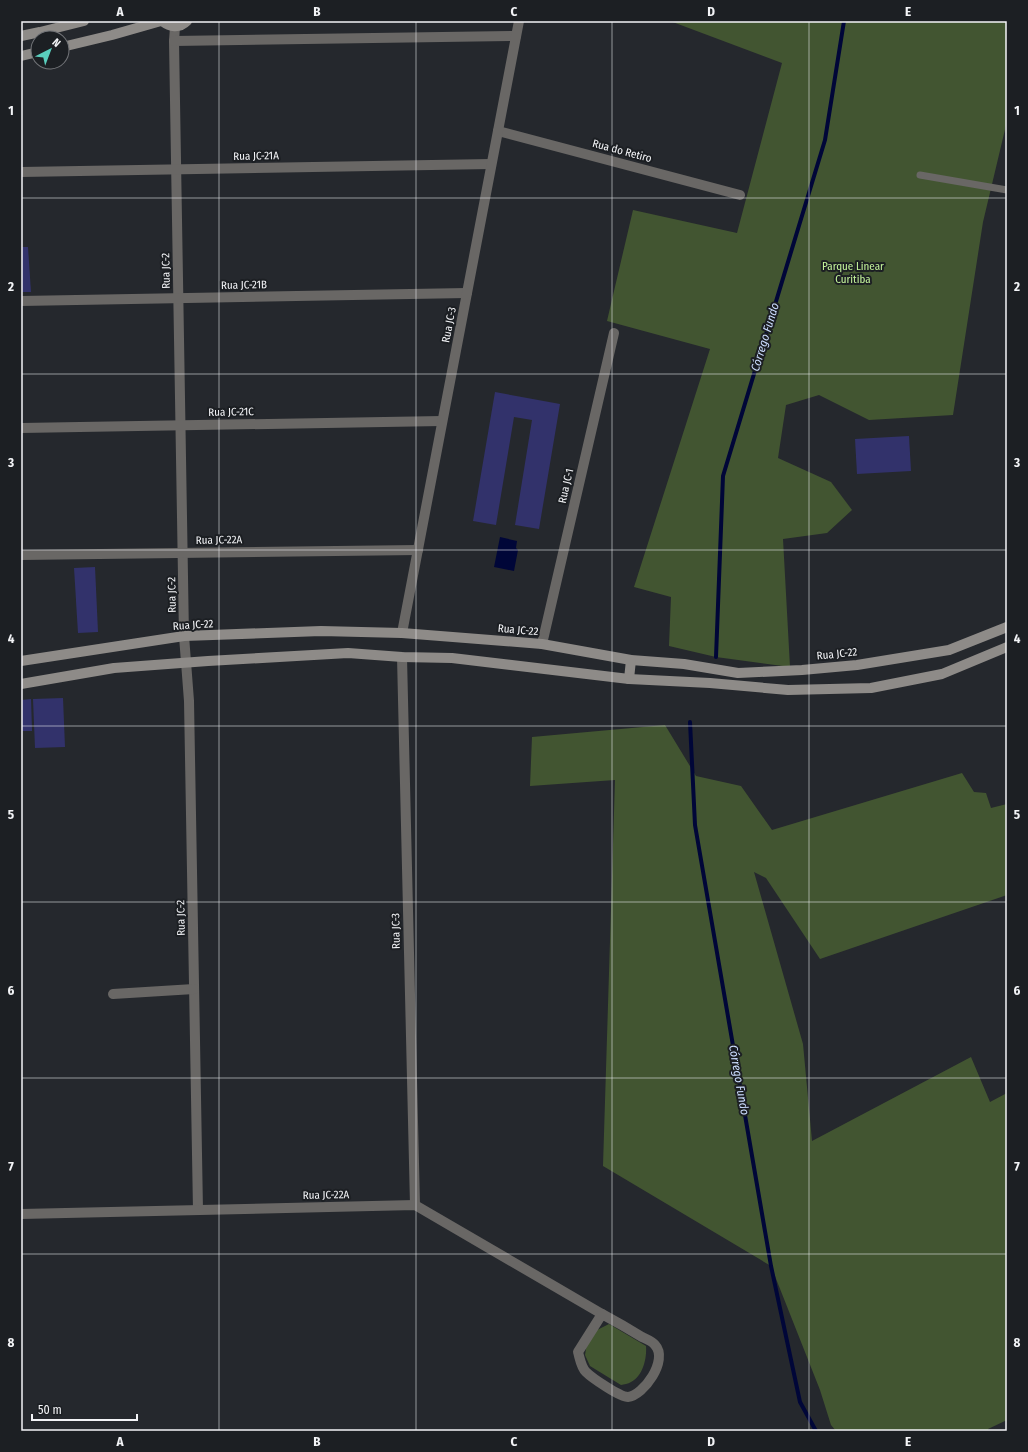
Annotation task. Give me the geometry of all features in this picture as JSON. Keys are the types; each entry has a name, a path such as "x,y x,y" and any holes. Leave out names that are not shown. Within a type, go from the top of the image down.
{"main road":[{"path":"21,36 84,21"},
{"path":"70,45 162,21 175,27 183,25 187,21"},
{"name":"Rua JC-22","path":"21,661 184,636 321,631 402,633 542,644 631,660 684,664 738,673 802,670 857,665 949,650 1007,627"},
{"path":"21,684 114,668 348,653 402,658 452,658 629,679 710,683 788,690 871,688 942,674 1007,647"},
{"path":"629,679 631,660"}],"street":[{"name":"Rua JC-3","path":"402,633 519,21"},
{"name":"Rua JC-2","path":"175,27 174,41 184,636 189,701 198,1210"},
{"path":"174,41 516,36"},
{"name":"Rua do Retiro","path":"498,131 740,195"},
{"name":"Rua JC-21A","path":"21,172 491,164"},
{"name":"Rua JC-21B","path":"21,302 467,293"},
{"name":"Rua JC-1","path":"542,644 614,332"},
{"name":"Rua JC-21C","path":"21,428 442,420"},
{"name":"Rua JC-22A","path":"21,554 418,550"},
{"name":"Rua JC-3","path":"402,658 415,1205"},
{"path":"113,994 194,989"},
{"path":"415,1205 655,1344 660,1353 658,1366 651,1378 637,1393 628,1397 618,1395 586,1372 581,1364 578,1352 602,1314"},
{"name":"Rua JC-22A","path":"21,1214 415,1205"}],"lane":[{"path":"920,174 1007,190"}],"green space":[{"name":"Parque Linear Curitiba","path":"670,21 1007,21 1007,121 983,222 953,415 869,420 819,395 786,405 778,458 831,482 852,510 827,533 783,539 790,667 716,657 669,646 671,597 634,587 710,349 607,321 633,210 737,233 782,63"},
{"path":"665,725 696,776 741,786 772,830 962,773 974,792 986,793 991,808 1007,804 1007,895 820,959 766,878 754,872 803,1044 812,1141 971,1057 990,1102 1007,1093 1007,1420 988,1429 989,1431 836,1431 831,1425 820,1390 771,1266 603,1166 615,780 530,786 532,737"},
{"path":"609,1324 646,1346 645,1361 639,1376 629,1383 621,1385 590,1366 585,1355 587,1343 597,1330"}],"shaded area":[{"path":"500,537 517,541 516,548 518,550 514,571 494,567"}],"building":[{"path":"21,247 28,247 31,292 21,292"},
{"path":"495,392 560,404 539,529 515,525 532,420 514,417 496,525 473,521"},
{"path":"909,436 911,471 857,474 855,439"},
{"path":"95,567 98,632 78,633 74,568"},
{"path":"63,698 65,747 35,748 33,699"},
{"path":"31,699 32,731 21,731 21,700"}],"waterway":[{"name":"Córrego Fundo","path":"716,657 723,476 825,140 844,21"},
{"name":"Córrego Fundo","path":"690,722 695,825 771,1266 800,1402 816,1431"}]}
